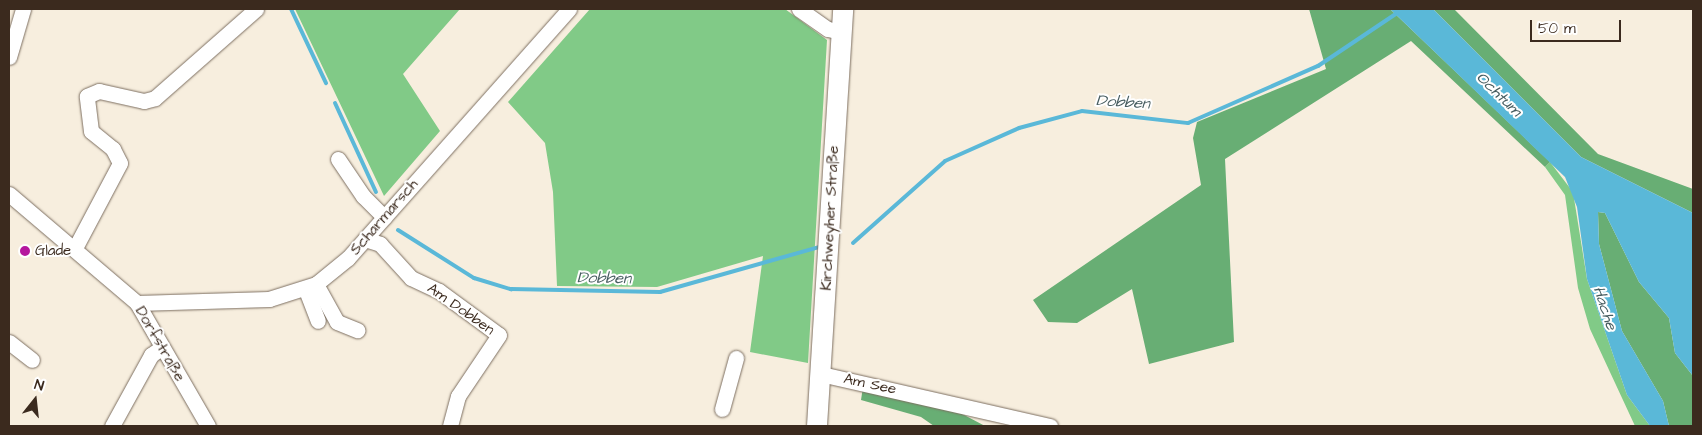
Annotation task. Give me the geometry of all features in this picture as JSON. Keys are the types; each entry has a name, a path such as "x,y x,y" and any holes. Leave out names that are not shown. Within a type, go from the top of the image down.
{"main road":[{"name":"Kirchweyher Straße","path":"818,426 842,9"}],"street":[{"path":"9,57 23,9"},
{"path":"75,248 120,163 113,149 91,131 87,96 99,91 144,101 155,98 256,9"},
{"name":"Scharmarsch","path":"136,303 269,299 311,287 365,239 569,9"},
{"path":"800,9 828,29 841,32"},
{"path":"338,159 362,196 384,217"},
{"name":"Dorfstraße","path":"9,194 75,248 136,303 208,426"},
{"name":"Am Dobben","path":"365,239 380,244 411,278 439,291 499,335 458,396 450,426"},
{"path":"311,287 318,321"},
{"path":"311,287 337,322 357,330"},
{"path":"9,342 32,360"},
{"path":"112,426 151,355 161,348"},
{"path":"722,409 736,358"},
{"name":"Am See","path":"821,374 919,394 1050,426"}],"green space":[{"path":"295,9 460,9 403,74 440,131 384,196"},
{"path":"590,9 785,9 827,40 808,363 750,352 763,256 657,287 557,286 553,192 545,143 508,102"},
{"path":"1309,9 1390,9 1550,162 1545,167 1411,41 1225,159 1234,342 1149,364 1132,289 1077,323 1048,322 1033,300 1201,185 1193,138 1197,122 1326,69"},
{"path":"1433,9 1454,9 1598,154 1693,189 1693,213 1581,157"},
{"path":"1550,162 1573,192 1587,279 1627,395 1650,426 1635,426 1590,329 1578,288 1565,195 1545,167"},
{"path":"1598,212 1605,213 1639,282 1669,318 1675,353 1693,376 1693,426 1669,426 1663,401 1622,331 1599,244"},
{"path":"863,387 951,408 985,426 934,426 921,417 861,400"}],"water":[{"path":"1390,9 1433,9 1581,157 1693,213 1693,376 1675,353 1669,318 1639,282 1605,213 1598,212 1599,244 1622,331 1663,401 1669,426 1650,426 1627,395 1587,279 1577,207 1565,177"}],"waterway":[{"name":"Dobben","path":"291,9 326,83"},
{"name":"Dobben","path":"853,243 945,161 1019,128 1082,111 1188,123 1318,66 1403,9"},
{"name":"Dobben","path":"335,103 376,192"},
{"name":"Dobben","path":"398,230 474,278 511,289 660,292 819,247"}],"place":[{"name":"Glade","path":"25,251"}],"water label":[{"name":"Ochtum","path":"1499,94"},
{"name":"Hache","path":"1605,308"}]}
